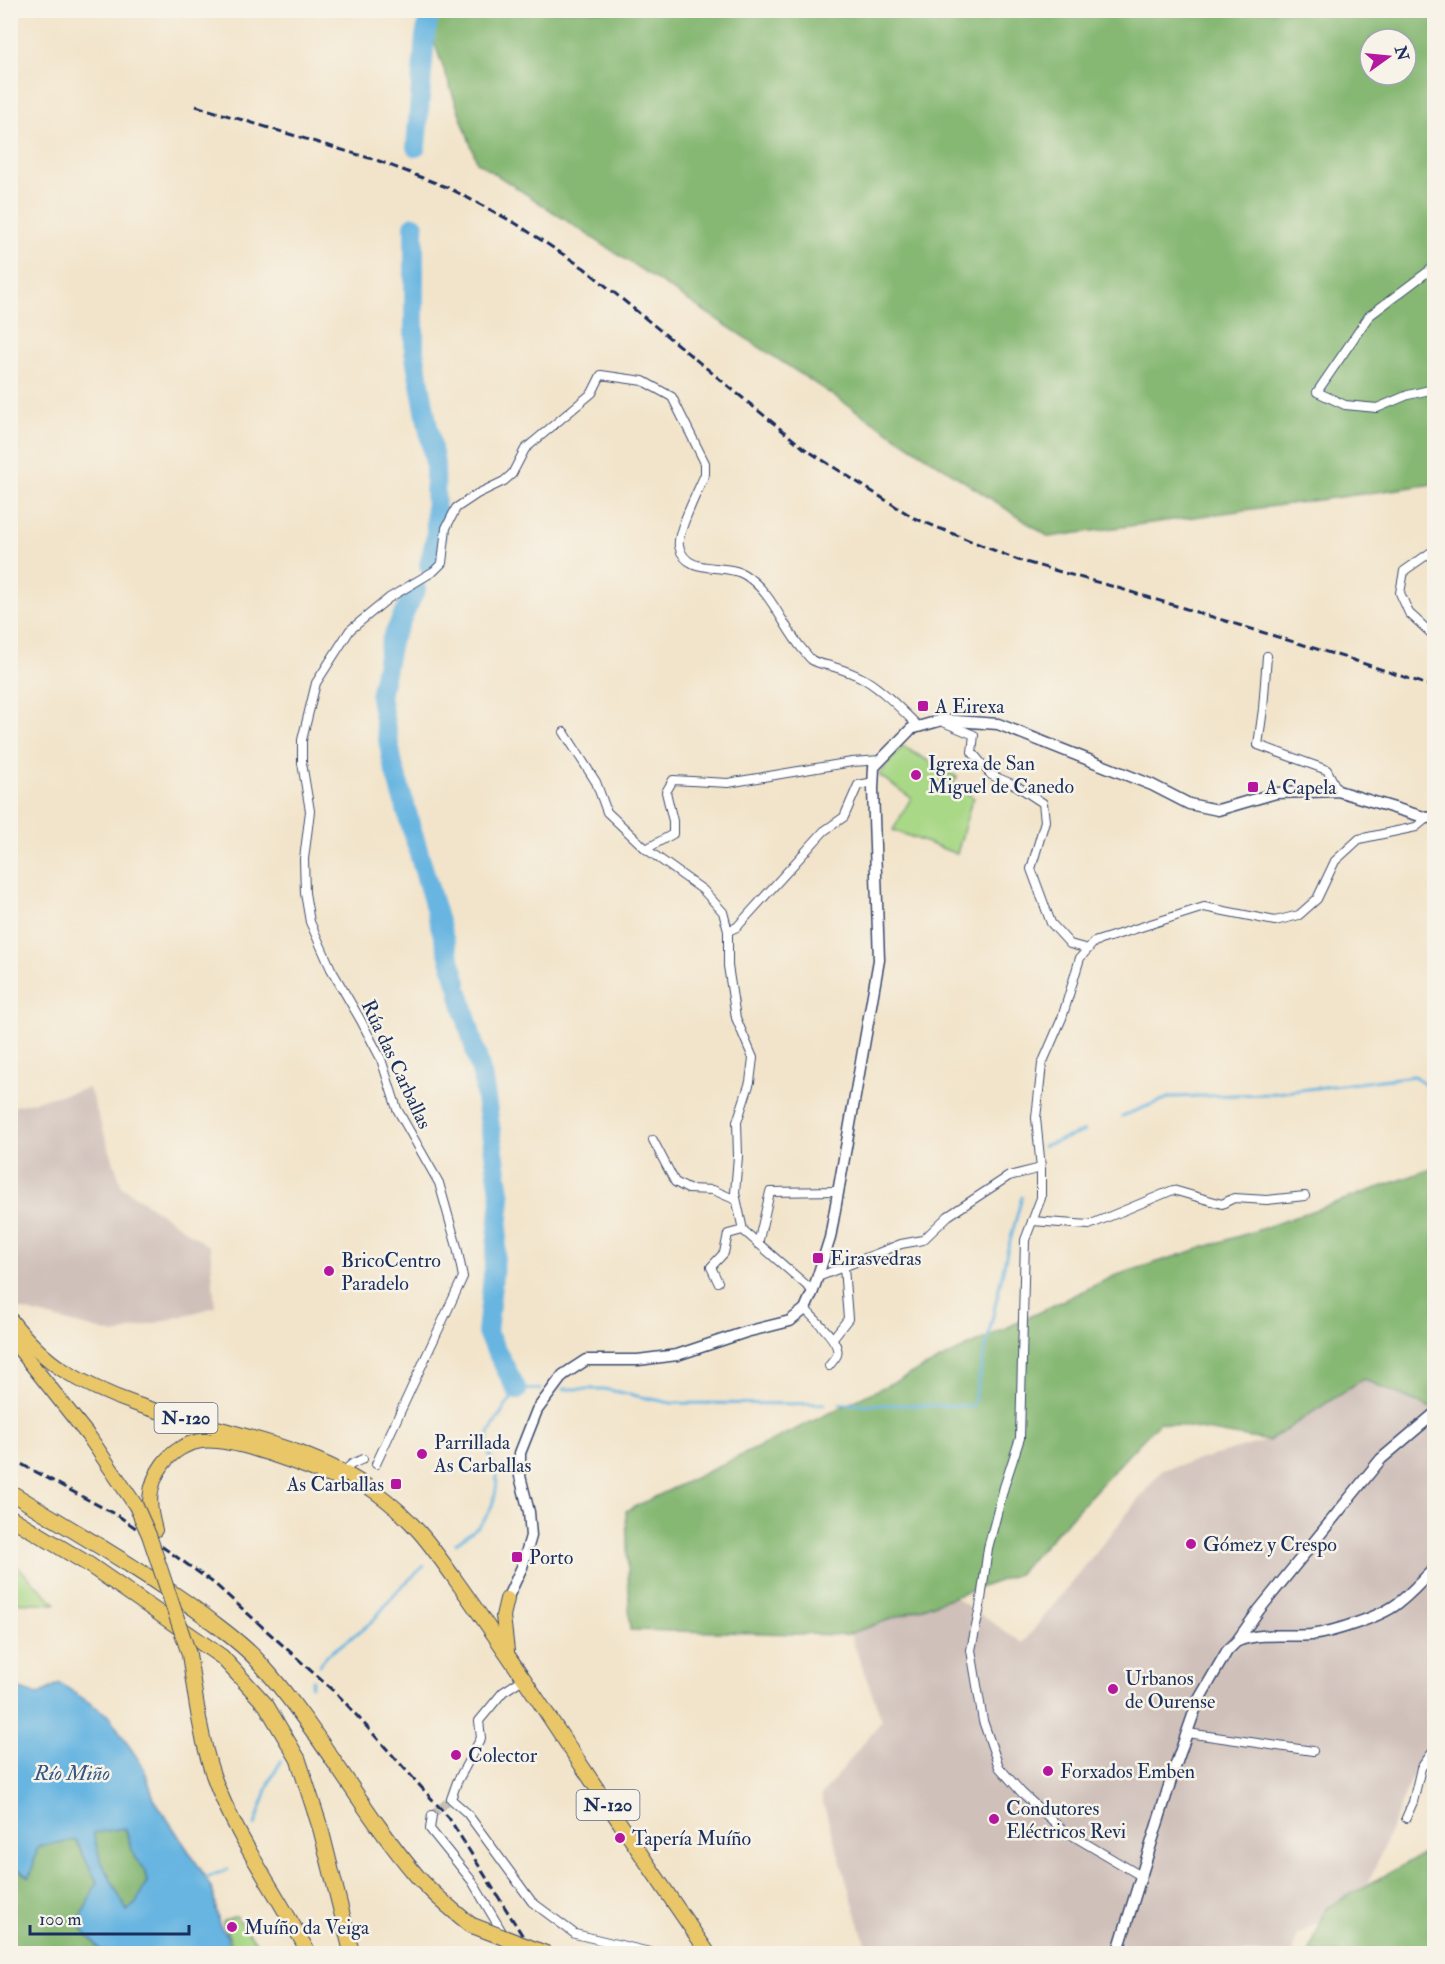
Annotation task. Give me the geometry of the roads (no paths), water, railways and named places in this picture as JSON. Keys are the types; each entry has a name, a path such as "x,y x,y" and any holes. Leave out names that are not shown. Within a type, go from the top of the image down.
{"highway":[{"name":"N-120","path":"10,1319 28,1341 61,1369 94,1388 124,1400 277,1445 322,1462 336,1474"},
{"name":"N-120","path":"10,1337 90,1438 136,1506 189,1653"},
{"name":"N-120","path":"309,1953 255,1863 227,1808 213,1774 202,1734 189,1653 175,1591 155,1530 149,1503 149,1494 155,1476 173,1453 193,1443 217,1441 336,1474 377,1493 399,1510 423,1534 478,1611 704,1952"},
{"path":"10,1492 168,1590 225,1632 256,1659 284,1692 382,1831 418,1877 447,1906 471,1924 548,1953"},
{"path":"10,1517 88,1564 222,1657 266,1705 298,1759 321,1830 352,1953"},
{"path":"478,1611 495,1612 507,1599"},
{"path":"507,1599 503,1616 508,1656"}],"street":[{"path":"1434,267 1369,316 1317,392 1345,405 1377,408 1408,395 1434,389"},
{"name":"Rúa das Carballas","path":"376,1464 463,1276 439,1183 397,1109 381,1059 331,969 310,922 305,892 304,859 310,811 302,763 302,740 316,683 350,630 389,598 434,571 442,563 446,528 456,508 477,494 504,481 512,474 525,449 592,393 601,375 643,381 672,397 705,463 705,474 679,533 679,546 684,557 695,565 739,571 756,582 770,598 796,642 813,661 835,667 864,680 896,704 919,727"},
{"path":"1434,550 1404,571 1400,593 1409,613 1434,636"},
{"path":"1267,656 1258,745 1328,770 1338,792"},
{"path":"940,720 974,735 972,752 991,775 1017,786 1043,803 1045,821 1031,869 1051,923 1070,944 1088,949"},
{"path":"507,1599 522,1567 531,1536 529,1512 520,1476 520,1453 537,1410 563,1375 586,1360 638,1360 677,1355 746,1332 790,1321 805,1309 830,1238 879,960 874,767 912,729 940,720 998,724 1152,785 1189,804 1218,810 1276,793 1338,792 1431,817"},
{"path":"564,732 596,783 607,812 646,849 703,890 723,912 729,931 728,966 736,1018 753,1058 750,1082 737,1122 738,1156 735,1192 743,1230 813,1291"},
{"path":"646,849 673,834 674,821 666,792 673,780 728,783 852,762 881,760"},
{"path":"729,931 737,927 824,831 844,817 858,785 874,782"},
{"path":"1141,1876 1063,1830 1022,1793 999,1767 983,1721 971,1650 980,1607 988,1548 1020,1438 1025,1240 1041,1198 1041,1168 1036,1118 1042,1065 1062,1018 1080,958 1094,942 1204,907 1275,921 1299,915 1317,899 1335,861 1359,838 1416,827 1431,817"},
{"path":"653,1140 675,1182 688,1189 712,1191 736,1200"},
{"path":"818,1277 901,1244 922,1240 948,1215 1009,1176 1041,1168"},
{"path":"1032,1221 1089,1225 1173,1190 1222,1204 1234,1198 1267,1200 1305,1196"},
{"path":"758,1244 770,1192 838,1191"},
{"path":"718,1282 711,1267 724,1253 728,1234 743,1230"},
{"path":"833,1338 848,1319 844,1267"},
{"path":"805,1309 838,1346 837,1354 829,1366"},
{"path":"1117,1953 1198,1701 1227,1651 1381,1459 1434,1414"},
{"path":"336,1474 363,1459"},
{"path":"1237,1641 1262,1635 1311,1635 1381,1613 1397,1605 1434,1569"},
{"path":"523,1679 503,1692 478,1720 481,1738 457,1782 451,1799 467,1813 532,1902 575,1934 658,1953"},
{"path":"1187,1733 1313,1751"},
{"path":"1406,1818 1413,1802 1421,1768 1434,1750"},
{"path":"432,1815 430,1829 472,1881 515,1953"}],"water":[{"name":"Río Miño","path":"60,1683 109,1716 144,1768 154,1799 213,1892 219,1924 227,1936 229,1953 103,1953 78,1924 97,1882 76,1840 38,1846 30,1877 11,1865 11,1686 38,1695","holes":["125,1828 135,1858 144,1868 147,1882 136,1903 127,1911 100,1859 93,1833"]}],"waterway":[{"path":"416,147 425,37 430,10"},
{"path":"414,226 414,352 435,464 436,536 429,565"},
{"path":"416,589 391,641 380,697 393,765 457,983"},
{"path":"460,995 483,1079 501,1199 487,1333 517,1390"},
{"path":"1122,1116 1171,1097 1268,1094 1414,1076 1434,1091"},
{"path":"1043,1146 1085,1131"},
{"path":"840,1404 973,1406 1007,1252 1022,1197"},
{"path":"456,1543 481,1524 488,1515 493,1502 496,1473 487,1446 493,1426 517,1390 541,1389"},
{"path":"563,1389 604,1389 671,1403 825,1404"},
{"path":"320,1665 326,1656 371,1623 398,1590 424,1566"},
{"path":"311,1686 313,1680"},
{"path":"255,1825 270,1781 281,1761"},
{"path":"206,1878 228,1869"}],"tunnel":[{"path":"432,1815 451,1799"}],"railway":[{"path":"196,106 379,161 449,188 515,223 584,268 805,449 914,518 1018,560 1118,588 1434,687"},
{"path":"10,1458 120,1517 215,1584 340,1697 449,1818 534,1954"}],"place":[{"name":"A Eirexa","path":"923,706"},
{"name":"Igrexa de San Miguel de Canedo","path":"916,775"},
{"name":"A Capela","path":"1253,787"},
{"name":"Eirasvedras","path":"818,1258"},
{"name":"BricoCentro Paradelo","path":"329,1271"},
{"name":"Parrillada As Carballas","path":"422,1454"},
{"name":"As Carballas","path":"396,1484"},
{"name":"Gómez y Crespo","path":"1191,1544"},
{"name":"Porto","path":"517,1557"},
{"name":"Urbanos de Ourense","path":"1113,1689"},
{"name":"Colector","path":"456,1755"},
{"name":"Forxados Emben","path":"1048,1771"},
{"name":"Condutores Eléctricos Revi","path":"994,1819"},
{"name":"Tapería Muíño","path":"620,1838"},
{"name":"Muíño da Veiga","path":"232,1927"}]}
